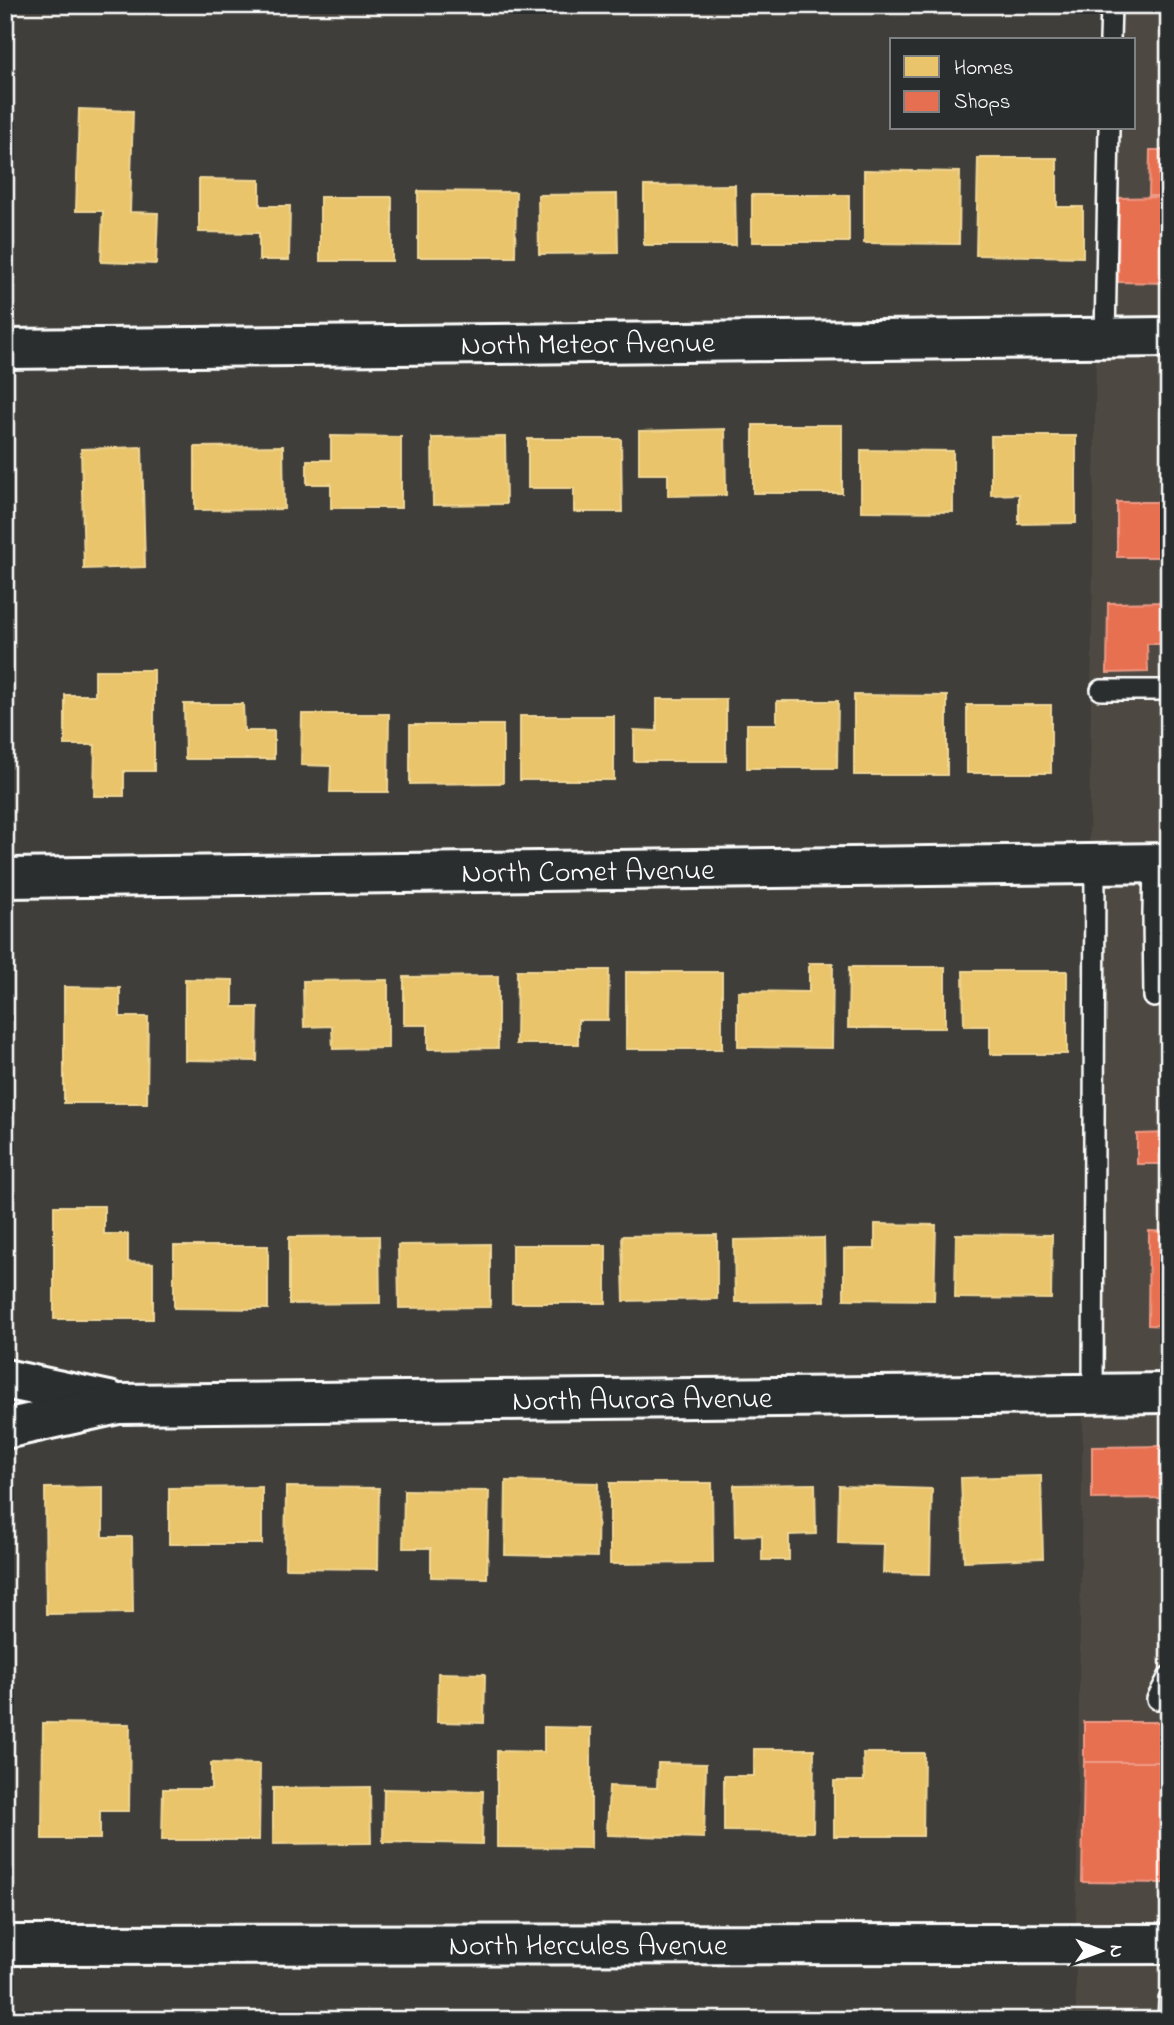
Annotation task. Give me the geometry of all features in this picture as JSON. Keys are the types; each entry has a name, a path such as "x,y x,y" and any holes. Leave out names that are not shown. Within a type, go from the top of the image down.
{"street":[{"name":"North Meteor Avenue","path":"5,349 1169,337"},
{"name":"North Comet Avenue","path":"5,878 1161,864"},
{"name":"North Aurora Avenue","path":"5,1379 118,1404"},
{"name":"North Aurora Avenue","path":"5,1429 118,1404 1169,1393"},
{"name":"North Hercules Avenue","path":"5,1945 1169,1944"}],"lane":[{"path":"1110,38 1111,5"},
{"path":"1105,338 1109,130"},
{"path":"1101,690 1169,690"},
{"path":"1093,1395 1096,863"},
{"path":"1154,997 1161,914 1161,864"},
{"path":"1157,1699 1169,1676"},
{"path":"1168,2020 1169,2000"}],"shaded area":[{"path":"1100,5 1169,5 1169,319 1096,320 1098,130 1136,130 1136,38 1099,38"},
{"path":"1169,355 1169,846 1089,847 1096,356"},
{"path":"1169,882 1169,1373 1083,1374 1089,883"},
{"path":"1169,1409 1169,1927 1076,1926 1083,1410"},
{"path":"1076,1962 1169,1963 1169,2020 1076,2020"}],"building: Homes":[{"path":"96,5 167,5 167,11 96,12"},
{"path":"79,109 133,111 130,212 158,213 156,264 101,262 103,211 76,211"},
{"path":"978,158 1057,158 1057,207 1083,207 1083,257 976,255"},
{"path":"864,170 960,172 959,244 864,243"},
{"path":"199,179 260,180 260,206 290,206 289,260 259,260 259,233 199,232"},
{"path":"735,185 736,245 644,245 644,186"},
{"path":"418,191 516,192 515,257 418,257"},
{"path":"617,194 618,253 539,254 538,195"},
{"path":"752,195 849,195 849,242 752,242"},
{"path":"320,197 392,197 392,261 320,261"},
{"path":"753,425 842,425 842,493 753,493"},
{"path":"725,429 726,495 668,496 668,474 639,474 639,431"},
{"path":"331,436 401,437 401,508 331,508 331,484 307,484 307,460 331,460"},
{"path":"991,436 1076,436 1076,523 1019,524 1019,494 991,495"},
{"path":"505,437 506,504 433,505 432,438"},
{"path":"528,439 621,439 622,512 574,512 574,488 528,488"},
{"path":"283,446 284,509 195,510 195,447"},
{"path":"142,447 145,567 84,569 81,449"},
{"path":"861,450 953,451 953,512 861,511"},
{"path":"95,670 154,670 154,771 124,771 124,796 94,796 95,745 65,745 65,695 95,695"},
{"path":"854,695 947,696 947,775 854,775"},
{"path":"657,699 726,699 726,761 634,761 634,730 657,731"},
{"path":"777,701 838,701 837,768 747,768 747,724 777,724"},
{"path":"184,704 243,704 244,731 274,731 274,759 185,759"},
{"path":"967,705 1051,705 1051,773 967,773"},
{"path":"302,714 389,714 388,792 330,792 331,766 301,765"},
{"path":"520,716 614,716 614,780 520,780"},
{"path":"410,725 503,725 503,783 410,784"},
{"path":"809,963 833,963 832,1048 738,1047 738,991 809,992"},
{"path":"849,967 945,967 945,1028 848,1028"},
{"path":"517,970 609,970 608,1020 578,1020 578,1044 516,1044"},
{"path":"963,971 1067,971 1067,1054 990,1054 990,1026 964,1026"},
{"path":"626,972 722,972 722,1049 626,1049"},
{"path":"498,976 498,1048 428,1049 428,1025 404,1025 404,977"},
{"path":"185,979 233,980 233,1007 258,1007 257,1061 185,1060"},
{"path":"388,980 388,1048 333,1049 332,1026 304,1027 303,981"},
{"path":"64,987 120,988 120,1017 148,1017 147,1103 64,1103"},
{"path":"54,1206 104,1206 104,1234 128,1234 128,1262 153,1263 153,1319 54,1319"},
{"path":"875,1224 936,1225 934,1300 844,1299 844,1249 875,1249"},
{"path":"956,1234 1052,1235 1051,1299 955,1298"},
{"path":"717,1235 717,1299 624,1301 622,1236"},
{"path":"379,1236 380,1303 289,1304 289,1237"},
{"path":"824,1238 825,1301 735,1302 734,1240"},
{"path":"490,1244 490,1307 399,1308 398,1245"},
{"path":"512,1245 606,1245 606,1303 512,1303"},
{"path":"174,1246 268,1246 268,1309 174,1308"},
{"path":"1041,1476 1043,1558 964,1561 961,1478"},
{"path":"506,1481 598,1483 597,1557 505,1555"},
{"path":"610,1483 712,1483 713,1563 610,1564"},
{"path":"815,1484 816,1534 789,1535 789,1560 762,1560 762,1535 735,1536 734,1485"},
{"path":"839,1486 932,1489 930,1574 883,1573 884,1544 838,1543"},
{"path":"103,1487 103,1537 132,1537 133,1613 46,1614 45,1488"},
{"path":"262,1487 262,1544 169,1544 169,1488"},
{"path":"286,1487 379,1488 378,1569 285,1568"},
{"path":"404,1490 489,1491 487,1578 431,1577 431,1548 403,1548"},
{"path":"438,1673 485,1674 484,1723 437,1722"},
{"path":"43,1723 130,1724 129,1811 100,1811 100,1839 42,1839"},
{"path":"544,1727 591,1728 591,1848 497,1847 497,1751 544,1752"},
{"path":"754,1749 814,1749 813,1832 724,1831 724,1776 754,1776"},
{"path":"863,1753 924,1753 923,1836 834,1836 834,1781 864,1781"},
{"path":"211,1763 260,1764 259,1840 162,1840 163,1789 211,1789"},
{"path":"658,1763 706,1764 704,1838 607,1835 609,1786 657,1788"},
{"path":"370,1787 371,1843 273,1844 273,1788"},
{"path":"384,1789 483,1791 482,1844 383,1842"}],"building: Shops":[{"path":"1150,150 1169,150 1169,196 1149,196"},
{"path":"1169,197 1169,283 1118,282 1119,198"},
{"path":"1117,502 1169,502 1169,557 1117,557"},
{"path":"1169,602 1169,644 1147,644 1148,672 1107,673 1108,603"},
{"path":"1169,1133 1169,1164 1137,1164 1137,1134"},
{"path":"1149,1231 1169,1232 1169,1326 1148,1325"},
{"path":"1169,1446 1169,1498 1092,1499 1092,1447"},
{"path":"1084,1722 1169,1722 1169,1762 1084,1762"},
{"path":"1084,1762 1169,1762 1169,1883 1082,1882"}]}
